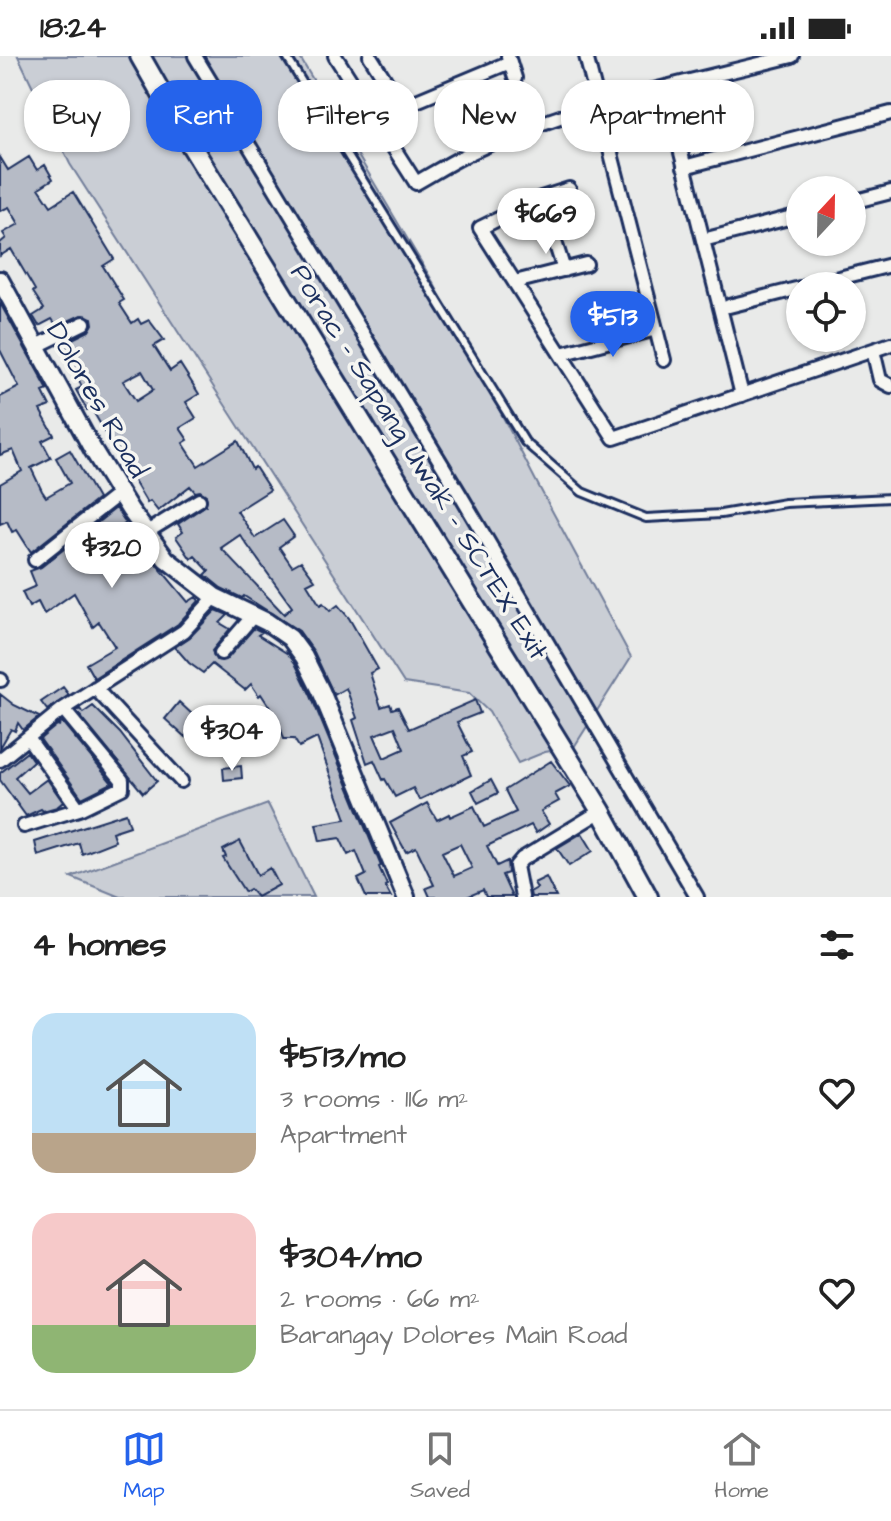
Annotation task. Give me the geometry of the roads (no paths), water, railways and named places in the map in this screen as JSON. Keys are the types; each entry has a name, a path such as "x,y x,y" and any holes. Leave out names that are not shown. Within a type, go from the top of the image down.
{"main road":[{"name":"Porac - Sapang Uwak - SCTEX Exit","path":"140,56 192,147 601,811 648,897"}],"street":[{"path":"195,56 461,496 697,897"},
{"path":"335,56 416,183 478,150 561,118"},
{"path":"370,56 402,107 509,59 515,78"},
{"path":"586,56 592,80"},
{"path":"696,80 768,59 792,56"},
{"path":"684,167 891,113"},
{"path":"611,152 664,360"},
{"path":"680,152 742,395"},
{"path":"569,189 541,198 480,228 614,438 891,344"},
{"path":"866,198 891,192"},
{"path":"541,198 564,270"},
{"path":"703,240 786,219"},
{"path":"515,282 586,264"},
{"path":"863,272 891,265"},
{"name":"Dolores Road","path":"0,280 93,450 166,559 215,597 290,638 304,657 406,897"},
{"path":"729,306 786,292"},
{"path":"37,346 84,323"},
{"path":"561,354 656,329"},
{"path":"873,350 880,380 891,386"},
{"path":"35,560 120,493"},
{"path":"147,532 199,500"},
{"path":"0,760 63,709 184,631 215,597"},
{"path":"221,653 253,616"},
{"path":"95,688 181,781"},
{"path":"24,826 79,809 122,788 122,780 63,709"},
{"path":"28,738 79,809"},
{"path":"0,743 13,747"},
{"path":"522,897 515,874 516,866 522,859 601,811"}],"lane":[{"path":"286,56 525,442 582,492 646,518 721,514 785,503 891,498"}]}
